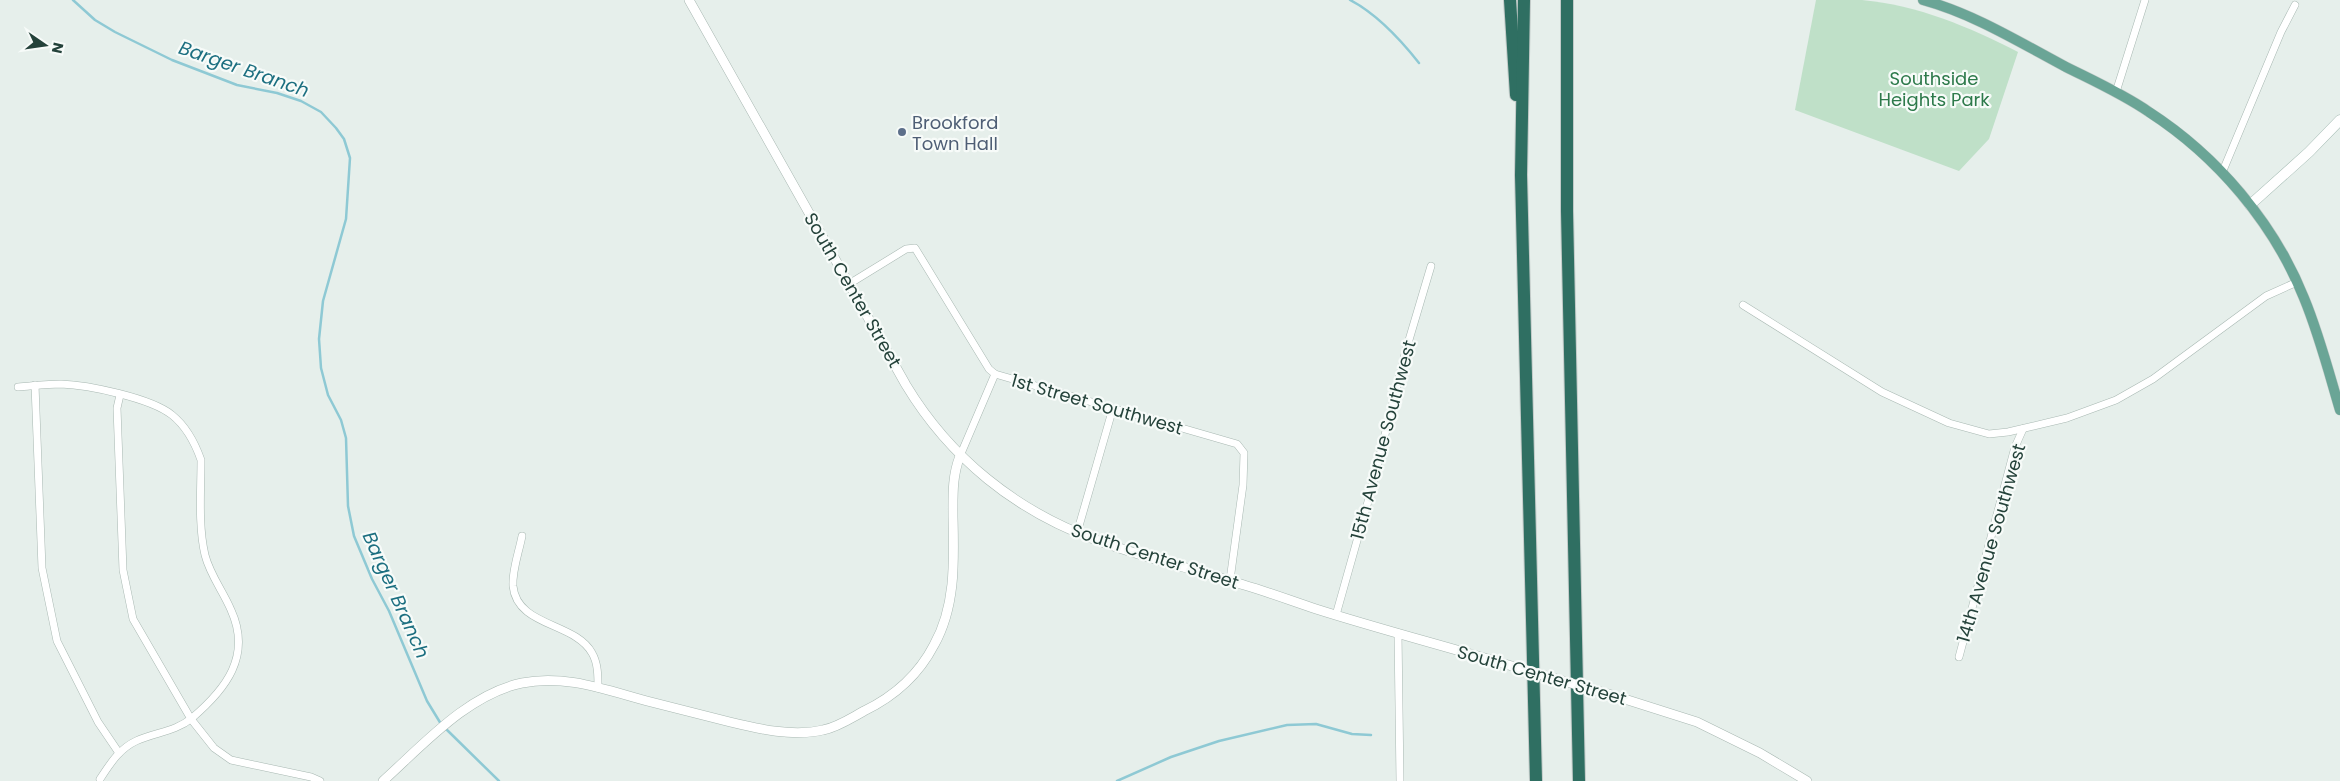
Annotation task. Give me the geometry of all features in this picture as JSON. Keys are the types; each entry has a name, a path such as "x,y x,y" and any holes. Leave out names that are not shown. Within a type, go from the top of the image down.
{"highway":[{"path":"1510,0 1516,95 1522,141"},
{"path":"1524,0 1522,236 1536,781"},
{"path":"1567,0 1568,247 1579,781"}],"main road":[{"path":"1923,0 1954,9 2116,92 2150,112 2175,130 2222,173 2250,205 2282,252 2297,282 2311,315 2340,410"},
{"path":"2250,205 2309,152 2340,120"}],"street":[{"name":"South Center Street","path":"689,0 916,400 960,456 1020,503 1077,533 1118,548 1230,580 1336,615 1612,695 1697,722 1760,753 1807,781"},
{"path":"2116,92 2145,0"},
{"path":"2222,173 2281,32 2295,5"},
{"path":"383,781 462,712 493,692 538,680 558,680 598,688 739,724 785,732 821,731 880,703 900,690 917,673 935,645 945,622 953,580 953,486 960,456 995,374 989,369 915,248 906,249 849,284"},
{"name":"15th Avenue Southwest","path":"1336,615 1371,491 1406,350 1431,266"},
{"path":"1743,305 1867,383 1928,415 1960,428 1989,434 2024,429 2091,410 2141,387 2266,296 2297,282"},
{"name":"1st Street Southwest","path":"995,374 1237,444 1244,453 1238,524 1230,580"},
{"path":"18,387 63,384 120,395 144,401 171,414 183,425 196,446 201,460 204,554 214,580 231,609 236,623 237,651 231,676 222,689 191,719 171,731 135,741 119,753 100,779"},
{"path":"35,385 42,568 57,642 98,722 119,753"},
{"path":"120,395 117,408 122,561 134,619 205,740 231,760 311,777 320,781"},
{"path":"1077,533 1113,408"},
{"name":"14th Avenue Southwest","path":"1959,657 2015,447 2024,429"},
{"path":"522,536 514,574 513,587 517,597 530,614 569,632 584,642 595,660 598,688"},
{"path":"1398,633 1400,781"}],"green space":[{"name":"Southside Heights Park","path":"1816,0 1862,0 1923,12 1981,34 2018,52 1989,139 1959,171 1795,110"}],"waterway":[{"name":"Barger Branch","path":"73,0 95,20 172,60 237,85 277,93 301,101 321,112 344,139 350,158 346,219 323,301 319,339 321,368 328,395 341,420 346,438 348,506 354,536 372,579 389,611 427,701 441,724"},
{"path":"1350,0 1370,12 1388,28 1419,63"},
{"path":"1117,781 1171,757 1219,741 1287,725 1316,724 1352,734 1371,735"},
{"name":"Barger Branch","path":"445,728 499,781"}],"place":[{"name":"Brookford Town Hall","path":"902,132"}]}
